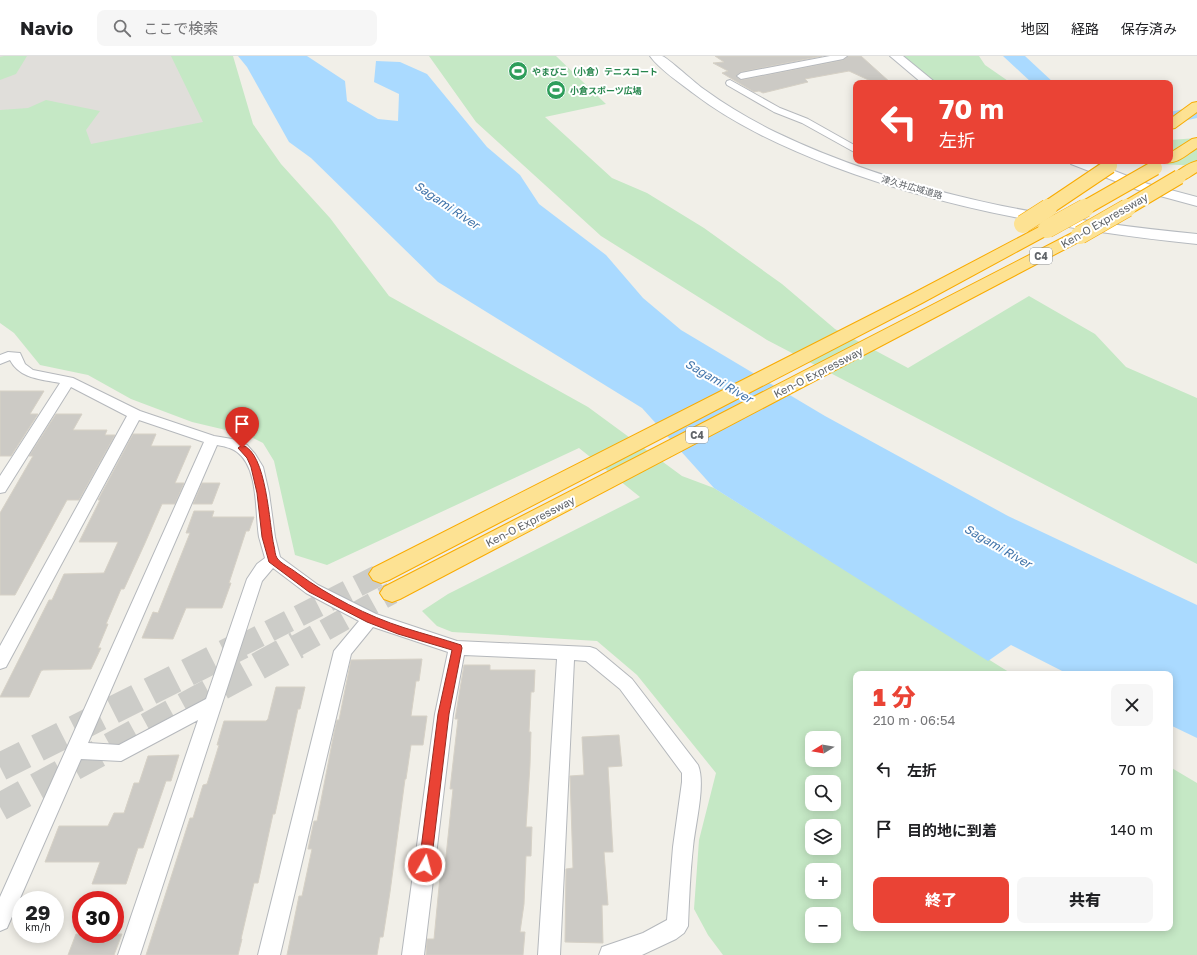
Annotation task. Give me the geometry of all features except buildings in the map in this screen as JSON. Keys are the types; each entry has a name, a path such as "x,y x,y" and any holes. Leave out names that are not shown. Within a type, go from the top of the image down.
{"highway":[{"path":"1173,123 1197,106"},
{"path":"1173,157 1197,142"},
{"path":"979,260 1023,224 1113,164"},
{"name":"Ken-O Expressway","path":"381,574 916,298 979,260 1048,229 1162,164"},
{"name":"Ken-O Expressway","path":"392,593 1002,277 1080,235 1197,165"},
{"path":"1179,177 1197,168"}],"main road":[{"name":"津久井広域道路","path":"656,56 697,90 736,116 794,145 856,169 937,194 1000,210 1129,232 1197,239"},
{"name":"津久井広域道路","path":"671,56 708,87 753,116 810,143 853,160"},
{"path":"896,56 926,80"},
{"name":"津久井広域道路","path":"865,164 935,186 1029,208 1140,225 1197,231"},
{"path":"1084,164 1143,187 1197,202"}],"street":[{"path":"805,56 813,61"},
{"path":"741,76 842,56"},
{"path":"730,83 777,110 805,121 853,148"},
{"path":"0,360 8,356 15,356 20,366 24,370 68,381 136,414 212,440 227,442 242,448 256,467 262,493 267,537 273,560 312,589 370,619 402,631 457,648 590,654 626,684 691,772 692,782 682,847 677,926 661,938 638,947 610,955"},
{"path":"0,488 68,381"},
{"path":"0,662 136,414"},
{"path":"0,921 212,440"},
{"path":"129,955 255,579 263,568 273,560"},
{"path":"269,955 343,651 370,619"},
{"path":"413,955 444,714 457,648"},
{"path":"549,955 566,653"},
{"path":"76,751 121,753 213,704"}],"shaded area":[{"path":"0,56 176,56 212,123 80,149 0,114"}],"green space":[{"path":"27,56 16,74 0,80 0,57"},
{"path":"171,56 233,56 253,124 281,164 330,218 389,296 588,407 682,476 714,488 1007,671 853,671 853,931 1173,931 1173,769 1197,783 1197,955 723,955 708,935 694,909 699,840 716,773 637,675 597,641 452,632 437,626 422,611 448,594 640,497 579,448 327,565 295,555 274,461 263,443 247,435 192,422 131,399 88,375 40,365 14,333 0,323 0,110 28,108 46,100 100,111 86,130 91,144 203,122"},
{"path":"429,56 556,56 606,104 545,117 612,178 647,193 704,228 782,284 835,329 908,368 1029,296 1095,334 1126,367 1197,398 1197,564 767,340 601,236 476,122"},
{"path":"902,56 979,56 985,65 1007,80 931,80"},
{"path":"1197,138 1197,166 1163,164 1173,164 1173,140"}],"water":[{"name":"Sagami River","path":"238,56 307,56 345,81 347,101 378,119 398,121 399,94 374,82 376,61 400,62 427,74 487,147 520,175 539,204 606,255 643,298 681,330 825,416 1008,516 1197,605 1197,738 1173,726 1173,671 1062,671 1011,645 988,661 714,488 642,408 438,282 311,158 289,142 247,67"}],"waterway":[{"path":"1013,56 1041,80"},
{"path":"1173,117 1197,112"}],"tunnel":[{"path":"240,646 381,574"},
{"path":"296,646 392,593"},
{"path":"0,767 242,645"},
{"path":"0,807 297,645"}],"place":[{"name":"やまびこ（小倉）テニスコート","path":"518,71"},
{"name":"小倉スポーツ広場","path":"556,90"}],"route":[{"path":"242,448 256,467 262,493 267,537 273,560 312,589 370,619 402,631 457,648 444,714 425,865"}]}
